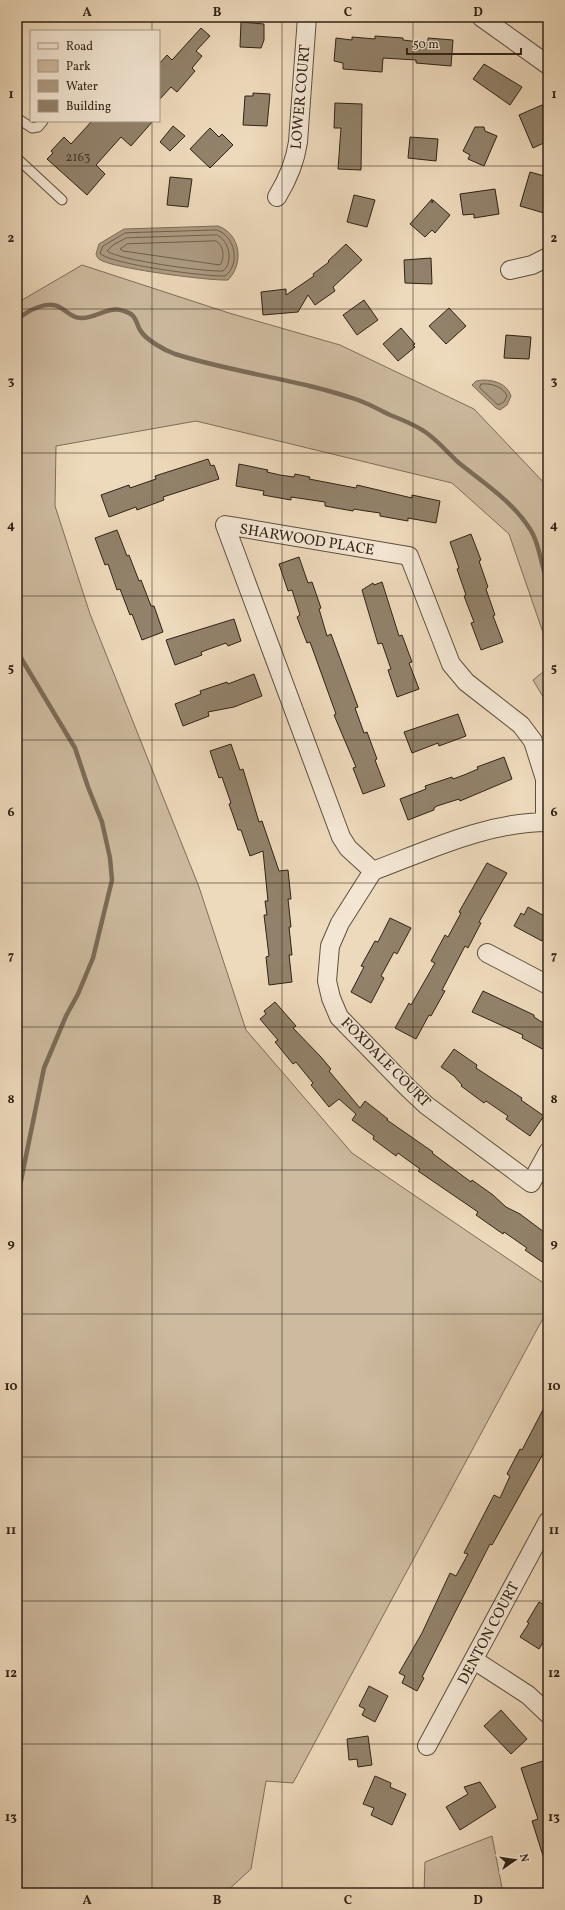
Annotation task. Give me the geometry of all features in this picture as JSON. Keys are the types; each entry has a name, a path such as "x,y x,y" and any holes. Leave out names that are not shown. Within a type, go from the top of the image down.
{"street":[{"name":"LOWER COURT","path":"276,197 288,178 295,162 298,142 306,17"},
{"path":"481,17 548,65"},
{"path":"510,270 532,265 548,257"},
{"name":"SHARWOOD PLACE","path":"373,871 348,848 341,837 225,525 409,556 451,664 466,682 521,725 533,741 545,779 547,822"},
{"path":"373,871 462,838 490,830 547,822"},
{"name":"FOXDALE COURT","path":"373,871 340,923 330,946 327,981 331,998 339,1017 422,1101 531,1183 548,1152"},
{"path":"487,953 548,985"},
{"name":"DENTON COURT","path":"427,1746 548,1521"},
{"path":"474,1660 528,1696 548,1714"}],"lane":[{"path":"17,118 32,128 38,127 42,122"},
{"path":"17,161 20,162 62,200"}],"green space":[{"path":"82,265 229,313 340,345 474,409 548,487 548,647 509,534 452,483 196,421 56,446 55,506 90,614 199,887 246,1030 352,1153 548,1286 548,1309 293,1783 266,1781 251,1869 225,1893 17,1893 17,303"},
{"path":"548,668 548,705 533,680"},
{"path":"492,1836 503,1893 424,1893 425,1862"}],"water":[{"path":"218,226 226,230 232,236 238,250 236,266 228,280 139,270 107,263 97,258 96,254 99,244 124,229"},
{"path":"483,380 496,382 507,388 511,396 507,405 500,410 496,408 472,385 476,381"}],"building":[{"path":"241,22 264,24 264,40 261,48 240,47"},
{"path":"201,28 210,36 196,51 202,56 192,68 195,71 177,92 171,87 160,99 160,63 167,55 172,60"},
{"path":"375,36 403,38 403,40 428,43 428,38 453,40 451,66 416,63 416,60 383,58 382,72 343,69 343,63 334,61 336,38 352,40 352,37 375,39"},
{"path":"484,64 522,87 510,105 473,79"},
{"path":"253,93 270,94 267,126 243,125 245,96 253,96"},
{"path":"335,103 362,104 361,170 338,169 341,128 334,128"},
{"path":"542,105 548,121 548,141 533,148 519,115"},
{"path":"91,122 152,122 131,146 121,137 96,165 105,174 87,195 47,159 53,153 51,151 64,137 71,144"},
{"path":"173,126 185,136 170,151 160,142"},
{"path":"475,127 484,127 485,131 497,136 484,166 468,159 470,155 463,151"},
{"path":"210,128 219,137 222,134 233,145 210,168 190,149"},
{"path":"410,137 438,139 436,161 408,158"},
{"path":"530,172 548,177 548,202 544,213 520,206"},
{"path":"170,177 192,179 188,207 167,205"},
{"path":"495,189 499,214 474,218 474,214 463,215 460,194"},
{"path":"354,195 375,200 367,227 347,222"},
{"path":"432,199 432,203 433,200 450,215 435,233 432,230 425,237 410,224"},
{"path":"346,244 362,260 333,287 335,291 315,305 308,295 298,312 263,315 261,292 286,289 286,295 314,276 313,274 329,262 328,261"},
{"path":"431,258 432,284 405,283 404,260"},
{"path":"364,300 378,320 357,335 343,315"},
{"path":"449,308 466,326 446,344 429,326"},
{"path":"401,328 415,344 413,345 415,347 398,361 383,344"},
{"path":"506,335 531,337 529,359 504,358"},
{"path":"208,459 211,466 214,465 219,479 163,497 164,500 137,510 136,507 109,517 101,495 129,485 130,488 156,479 155,476"},
{"path":"239,464 268,470 267,472 280,475 294,477 295,474 310,477 309,479 356,488 357,485 412,498 412,495 440,501 436,523 408,518 408,521 380,516 380,513 354,509 353,511 325,506 325,502 291,497 291,500 263,495 264,491 236,486"},
{"path":"117,530 139,581 141,580 151,606 154,606 163,632 142,640 120,589 117,590 108,564 105,565 95,538"},
{"path":"471,534 481,560 479,561 488,587 486,589 495,615 493,616 503,642 481,650 471,623 474,622 464,596 466,595 457,569 459,568 450,542"},
{"path":"299,557 308,583 312,582 321,608 319,609 327,636 331,634 358,707 355,708 364,733 367,732 377,759 375,760 385,786 363,794 353,768 356,767 334,715 336,714 310,642 307,643 297,617 300,615 292,590 288,591 279,564"},
{"path":"382,582 399,636 402,635 412,662 409,663 419,689 397,697 388,670 391,669 382,643 378,644 362,590 373,583 374,585"},
{"path":"234,619 241,641 228,646 226,643 201,652 202,655 175,665 166,640"},
{"path":"254,674 262,696 234,707 208,712 209,716 183,726 175,704 201,694 200,691 227,682 228,684"},
{"path":"458,714 466,736 439,746 438,743 412,753 404,732"},
{"path":"231,744 240,770 243,769 259,822 262,821 279,871 288,870 291,899 288,899 291,927 289,927 292,955 289,955 292,982 269,985 266,957 269,956 264,915 267,915 265,901 268,901 263,851 250,856 241,830 238,830 222,777 219,778 210,751"},
{"path":"504,757 512,779 460,801 459,799 437,806 434,810 408,820 400,799 426,789 425,786 452,777 453,779 464,775 478,769 477,767"},
{"path":"487,863 507,873 479,922 481,923 468,948 465,946 442,990 445,991 431,1016 429,1015 416,1039 395,1028 409,1003 411,1005 435,963 431,961 445,935 448,937 461,913 459,912"},
{"path":"528,907 548,918 548,941 544,938 542,941 514,926 521,913 524,915"},
{"path":"390,918 411,928 397,954 394,952 381,976 384,978 371,1003 351,992 364,967 361,966 375,941 378,942"},
{"path":"483,991 534,1015 534,1017 548,1026 548,1052 522,1038 523,1035 472,1012"},
{"path":"275,1002 296,1026 293,1028 321,1057 331,1069 329,1071 360,1108 365,1101 388,1119 387,1120 433,1152 432,1153 471,1182 472,1180 493,1195 506,1207 520,1214 548,1235 548,1266 525,1250 527,1248 504,1232 503,1234 476,1215 478,1212 418,1171 420,1169 398,1153 396,1156 373,1139 374,1136 352,1120 356,1114 339,1099 329,1107 311,1085 313,1083 296,1062 293,1064 275,1042 278,1040 260,1019 266,1014 264,1011"},
{"path":"454,1049 477,1065 476,1068 522,1098 521,1100 544,1116 530,1136 506,1119 508,1116 486,1101 484,1103 461,1086 462,1085 454,1076 441,1067"},
{"path":"548,1400 548,1445 492,1545 490,1544 422,1677 424,1678 417,1691 402,1683 405,1676 399,1673 422,1633 450,1573 456,1576 468,1554 464,1553 494,1495 500,1498 510,1476 507,1474 520,1449 522,1450"},
{"path":"539,1602 548,1607 548,1634 539,1649 520,1637 529,1623 527,1622"},
{"path":"369,1686 388,1696 375,1722 362,1715 365,1709 359,1706"},
{"path":"501,1710 527,1739 511,1754 484,1726"},
{"path":"368,1736 372,1765 358,1767 357,1759 349,1760 347,1739"},
{"path":"543,1761 548,1775 548,1862 545,1862 532,1821 538,1819 521,1768"},
{"path":"375,1776 391,1783 390,1787 406,1794 392,1825 371,1815 374,1808 363,1804"},
{"path":"480,1782 496,1807 460,1830 446,1807 468,1794 464,1787"}],"waterway":[{"path":"17,320 26,313 44,305 56,306 78,318 86,318 113,310 124,311 133,316 140,330 146,337 175,354 197,361 289,381 335,393 362,402 410,423 432,437 459,463 498,493 523,519 536,541 548,581"},
{"path":"17,647 21,658 75,748 102,822 110,858 112,880 93,958 44,1068 17,1200"}]}
